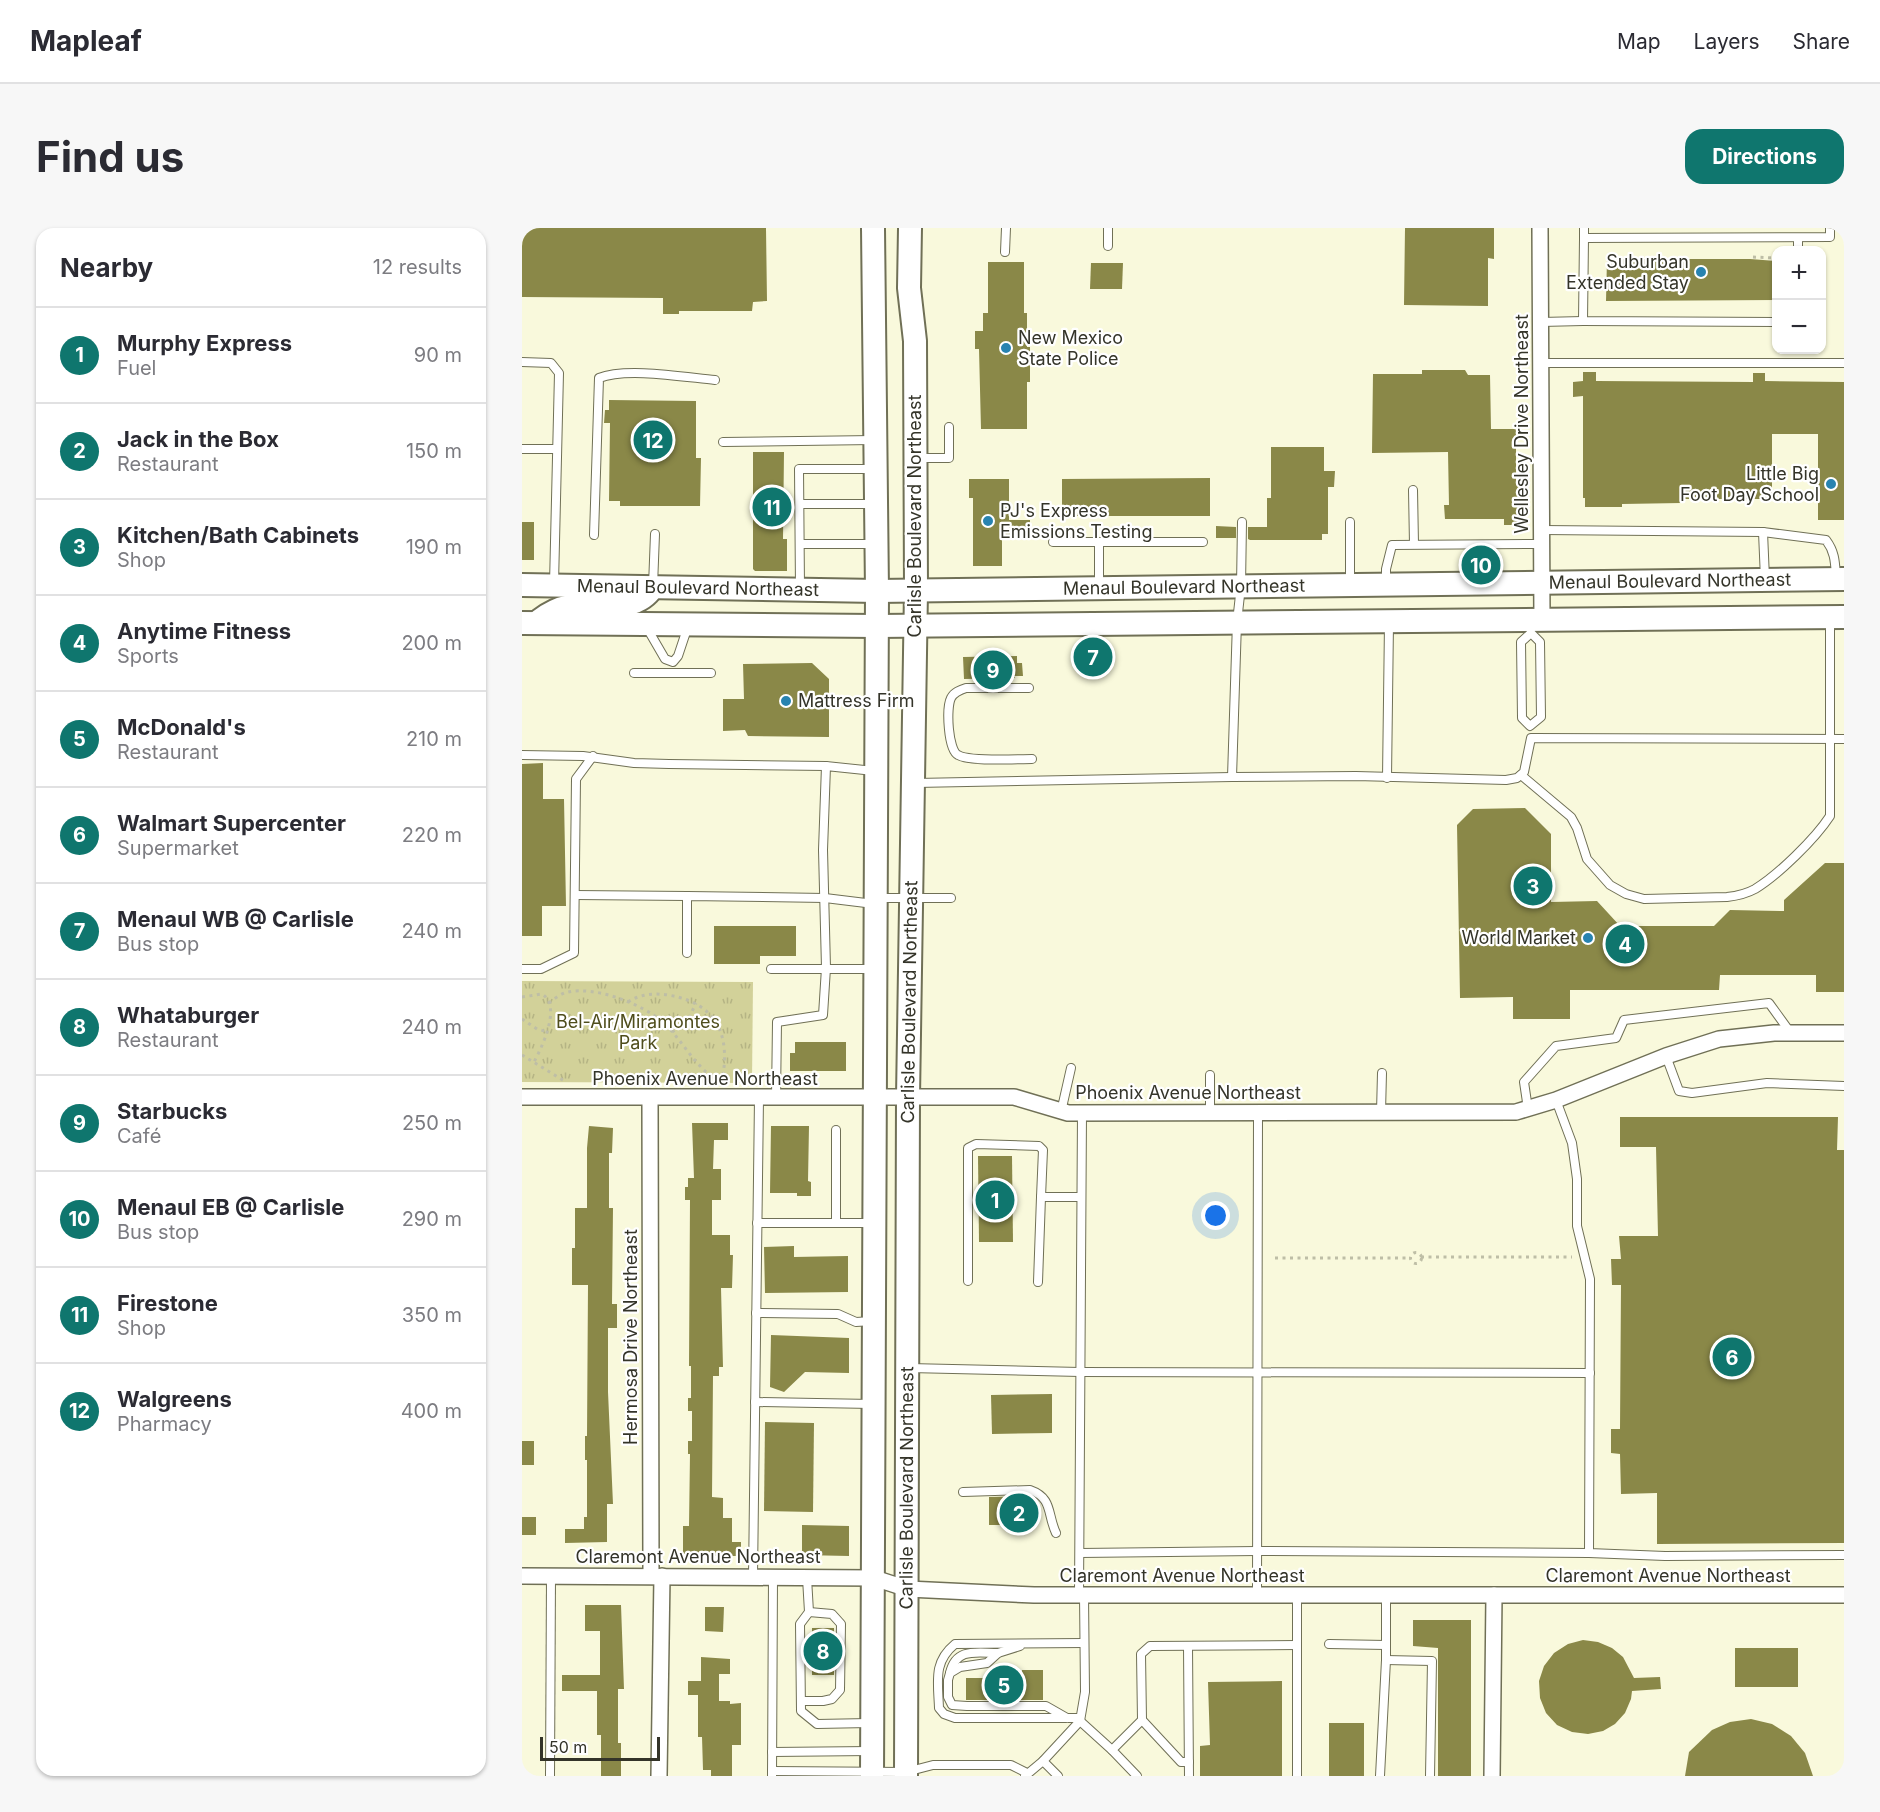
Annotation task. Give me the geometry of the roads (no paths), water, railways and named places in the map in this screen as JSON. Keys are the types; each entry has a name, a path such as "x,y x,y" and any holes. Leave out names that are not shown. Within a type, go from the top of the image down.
{"main road":[{"name":"Carlisle Boulevard Northeast","path":"872,1766 877,591 873,228"},
{"name":"Carlisle Boulevard Northeast","path":"910,228 909,288 915,341 916,458 908,1098 908,1589 911,1775"},
{"name":"Menaul Boulevard Northeast","path":"522,585 877,591 1840,579"},
{"path":"529,623 569,606 622,605 638,602 648,595 653,587"},
{"name":"Menaul Boulevard Northeast","path":"529,623 915,626 1389,621 1534,624 1837,617"},
{"path":"874,1223 882,1237 887,1254 888,1352 891,1358 908,1368"}],"street":[{"name":"Wellesley Drive Northeast","path":"1534,624 1542,582 1540,228"},
{"name":"Phoenix Avenue Northeast","path":"522,1098 1014,1097 1061,1112 1082,1113 1516,1112 1556,1100 1666,1056 1719,1039 1774,1033 1844,1033"},
{"name":"Hermosa Drive Northeast","path":"650,1098 659,1776"},
{"name":"Claremont Avenue Northeast","path":"522,1576 874,1578 908,1589 1082,1595 1844,1595"},
{"path":"1492,1776 1494,1595"}],"lane":[{"path":"1005,252 1006,228"},
{"path":"1108,228 1108,246"},
{"path":"1583,321 1584,228"},
{"path":"1584,238 1830,237 1830,228"},
{"path":"1798,238 1798,246"},
{"path":"1541,322 1772,322"},
{"path":"522,362 551,363 559,373 554,585"},
{"path":"1541,363 1844,363"},
{"path":"594,535 599,378 609,374 654,374 715,380"},
{"path":"916,458 949,458 949,428"},
{"path":"723,442 875,440"},
{"path":"522,449 557,449"},
{"path":"800,590 799,469 875,469"},
{"path":"1413,490 1414,544"},
{"path":"800,504 876,504"},
{"path":"1232,777 1242,522"},
{"path":"1350,522 1350,584"},
{"path":"1764,532 1765,580"},
{"path":"1386,584 1386,569 1392,545 1542,537 1764,532 1826,540 1832,548 1840,579"},
{"path":"653,587 655,534"},
{"path":"1053,542 1203,542"},
{"path":"1099,542 1099,588"},
{"path":"800,544 876,544"},
{"path":"1521,775 1571,817 1587,859 1610,885 1626,894 1644,899 1738,896 1754,890 1775,874 1821,830 1830,816 1829,739 1837,617"},
{"path":"1387,778 1389,621"},
{"path":"645,624 665,659 673,662 678,656 689,624"},
{"path":"912,783 1232,777 1506,780 1517,778 1524,772 1531,738 1530,726 1522,718 1521,642 1534,624"},
{"path":"1530,726 1541,717 1540,642 1534,624"},
{"path":"670,661 670,673"},
{"path":"634,673 711,673"},
{"path":"1029,688 966,688 957,691 950,698 949,730 951,747 955,754 965,759 1032,759"},
{"path":"1531,738 1844,739"},
{"path":"522,755 593,756 634,763 669,765 826,766 876,771"},
{"path":"522,969 542,969 574,952 576,779 593,756"},
{"path":"776,1098 777,1022 823,1015 826,968 824,850 826,766"},
{"path":"575,895 825,898 875,901 951,898"},
{"path":"687,896 687,953"},
{"path":"771,969 875,969"},
{"path":"1528,1109 1524,1082 1556,1046 1616,1038 1624,1020 1769,1003 1791,1033"},
{"path":"1666,1056 1679,1090 1686,1092 1767,1083 1844,1086"},
{"path":"1061,1112 1071,1068"},
{"path":"1381,1112 1382,1073"},
{"path":"1210,1075 1210,1113"},
{"path":"753,1577 759,1098"},
{"path":"1556,1100 1572,1143 1577,1179 1577,1226 1590,1279 1589,1553"},
{"path":"772,1752 872,1766 911,1775 933,1765 1011,1765 1026,1775 1043,1761 1080,1719 1085,1692 1080,1552 1082,1113"},
{"path":"1257,1595 1258,1113"},
{"path":"836,1130 836,1223"},
{"path":"968,1281 968,1148 976,1144 1039,1146 1043,1150 1038,1282"},
{"path":"1041,1197 1081,1197"},
{"path":"757,1223 874,1223"},
{"path":"756,1313 838,1314 856,1322 874,1320"},
{"path":"908,1368 1080,1372 1590,1374"},
{"path":"755,1402 874,1404"},
{"path":"963,1492 1030,1490 1038,1492 1046,1500 1056,1533"},
{"path":"1080,1552 1844,1555"},
{"path":"550,1776 551,1576"},
{"path":"773,1577 772,1773 833,1774 872,1766"},
{"path":"807,1578 809,1612 800,1624 801,1711 817,1724 872,1723"},
{"path":"1297,1595 1297,1776"},
{"path":"1380,1776 1386,1660 1386,1595"},
{"path":"801,1701 823,1701 832,1698 837,1695 841,1684 841,1624 832,1614 809,1612"},
{"path":"1027,1643 998,1653 959,1655 953,1661 948,1680 948,1697 952,1705 1046,1707 1068,1718"},
{"path":"1084,1643 955,1644 940,1660 938,1668 939,1708 944,1714 955,1718 1080,1719 1137,1776"},
{"path":"1329,1644 1386,1645"},
{"path":"1189,1762 1181,1762 1142,1720 1141,1654 1150,1646 1297,1645"},
{"path":"1188,1646 1190,1776"},
{"path":"950,1673 960,1667 987,1663 998,1653"},
{"path":"1386,1660 1432,1661 1430,1776"},
{"path":"1112,1750 1142,1720"},
{"path":"1043,1761 1058,1776"}],"place":[{"name":"Suburban Extended Stay","path":"1701,272"},
{"name":"New Mexico State Police","path":"1006,348"},
{"name":"Walgreens","path":"653,440"},
{"name":"Little Big Foot Day School","path":"1831,484"},
{"name":"Firestone","path":"772,507"},
{"name":"PJ's Express Emissions Testing","path":"988,521"},
{"name":"Menaul EB @ Carlisle","path":"1481,565"},
{"name":"Menaul WB @ Carlisle","path":"1093,657"},
{"name":"Starbucks","path":"993,670"},
{"name":"Mattress Firm","path":"786,701"},
{"name":"Kitchen/Bath Cabinets","path":"1533,886"},
{"name":"World Market","path":"1588,938"},
{"name":"Anytime Fitness","path":"1625,944"},
{"name":"Murphy Express","path":"995,1200"},
{"name":"Walmart Supercenter","path":"1732,1357"},
{"name":"Jack in the Box","path":"1019,1513"},
{"name":"Whataburger","path":"823,1651"},
{"name":"McDonald's","path":"1004,1685"}],"park label":[{"name":"Bel-Air/Miramontes Park","path":"638,1032"}]}
